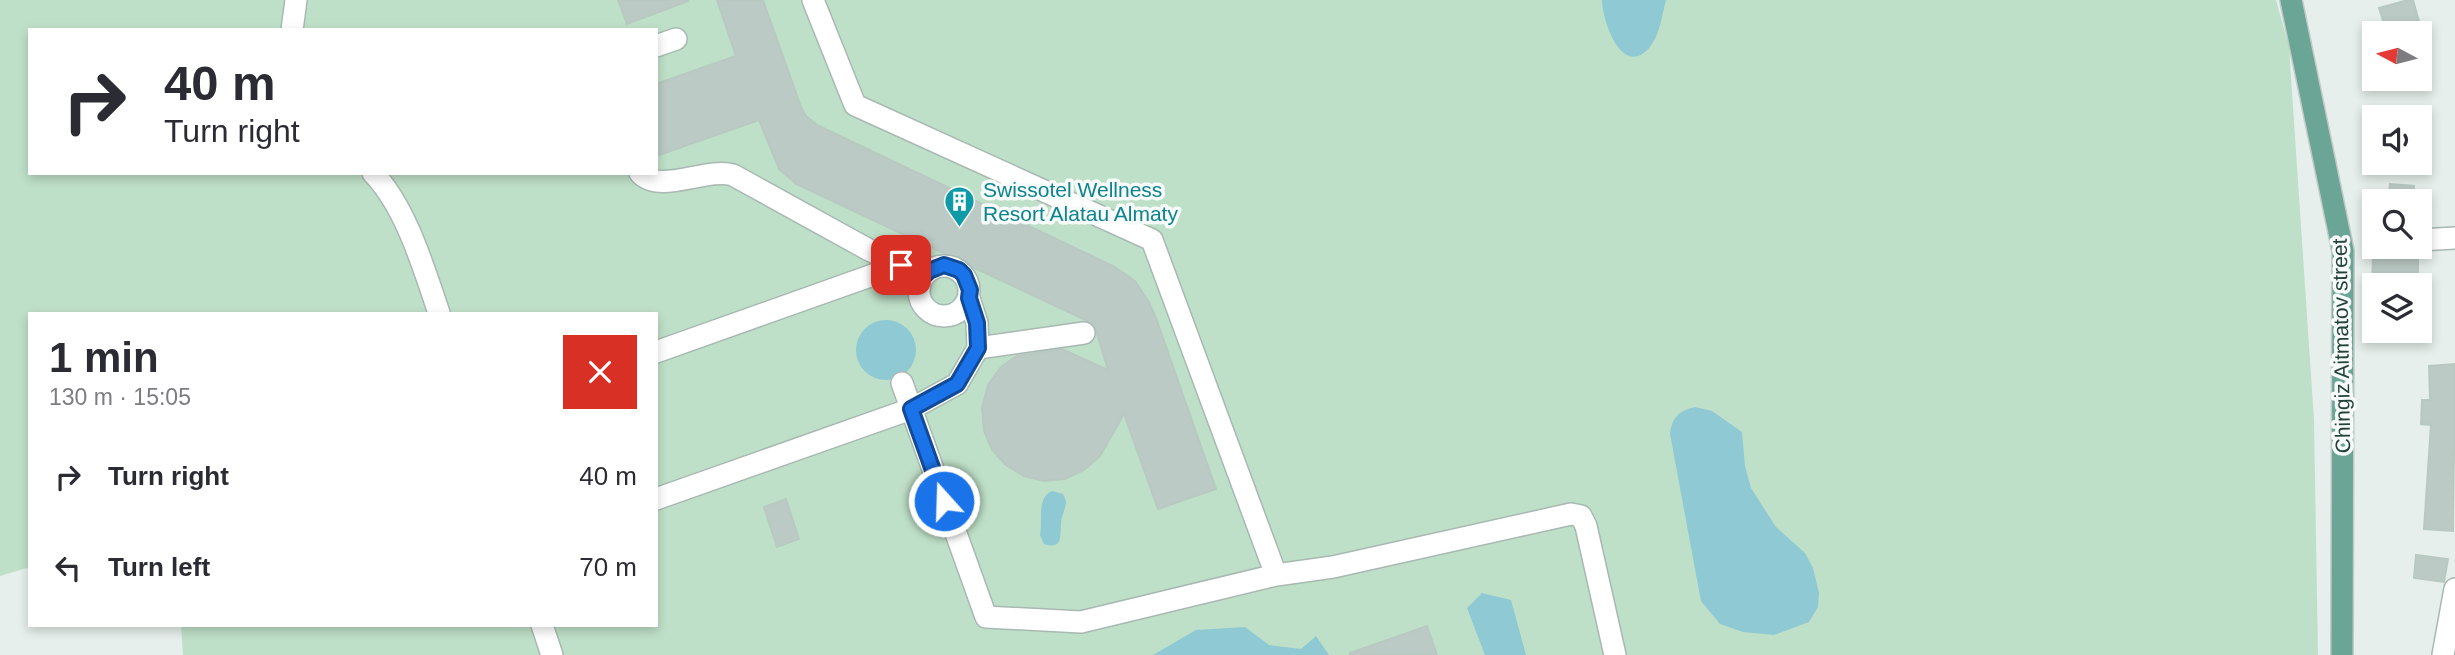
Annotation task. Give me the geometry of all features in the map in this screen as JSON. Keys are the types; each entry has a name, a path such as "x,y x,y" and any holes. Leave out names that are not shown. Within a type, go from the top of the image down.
{"main road":[{"name":"Chingiz Aitmatov street","path":"2291,0 2343,251 2342,655"}],"street":[{"path":"292,28 296,0"},
{"path":"813,0 855,105 1152,240 1276,575"},
{"path":"642,175 657,182 710,174 733,175 869,250 924,276"},
{"path":"375,175 384,185 408,230 439,312"},
{"path":"2432,239 2455,238"},
{"path":"658,351 901,265"},
{"path":"658,498 911,409 957,384 978,348 977,323 969,298 968,282 959,270 944,265 929,271 920,284 920,299 937,315 960,311 969,298"},
{"path":"978,348 1084,333"},
{"path":"901,383 986,617 1081,622 1276,575 1334,567 1571,514 1581,516 1586,526 1615,655"},
{"path":"2443,655 2455,589"},
{"path":"543,627 552,655"}],"green space":[{"path":"0,0 2276,0 2289,47 2314,420 2318,655 183,655 181,627 658,627 658,312 28,312 28,568 0,576"}],"water":[{"path":"1602,0 1666,0 1650,47 1640,55 1631,56 1623,52 1610,32"},
{"path":"886,320 903,325 911,333 916,350 911,367 903,375 886,380 869,375 861,367 856,350 861,333 869,325"},
{"path":"1695,407 1712,411 1742,432 1745,466 1751,488 1776,527 1805,553 1813,568 1819,593 1818,607 1809,622 1774,635 1743,632 1720,624 1701,601 1670,434 1672,423 1677,416"},
{"path":"1052,491 1063,494 1066,501 1059,541 1055,545 1044,544 1040,535 1042,504 1047,494"},
{"path":"1482,593 1511,600 1526,655 1485,655 1467,608"},
{"path":"1245,627 1269,645 1301,649 1316,636 1329,655 1153,655 1196,630"}],"building":[{"path":"618,0 687,0 688,1 627,24"},
{"name":"Swissotel Wellness Resort Alatau Almaty","path":"717,0 763,0 801,107 806,116 817,125 1115,267 1135,281 1156,318 1216,489 1158,509 1124,414 1100,456 1084,470 1065,479 1044,481 1024,476 1006,465 992,450 984,431 982,408 988,385 1001,367 1017,356 1062,349 1108,370 1094,324 796,184 779,169 759,120 658,155 658,83 736,56"},
{"path":"2413,0 2419,21 2383,21 2379,8"},
{"path":"2390,184 2414,186 2414,189 2389,189"},
{"path":"2373,259 2418,259 2418,273 2372,273"},
{"path":"2455,364 2453,531 2424,529 2431,425 2421,424 2422,400 2430,400 2429,366"},
{"path":"786,499 799,539 777,547 764,507"},
{"path":"2416,555 2448,559 2444,582 2414,578"},
{"path":"1427,626 1437,655 1350,655 1350,653"}],"place":[{"name":"Swissotel Wellness Resort Alatau Almaty","path":"960,228"}],"route":[{"path":"901,265 924,276 936,267 944,265 959,270 968,282 969,298 977,323 978,348 957,384 911,409 944,501"}]}
